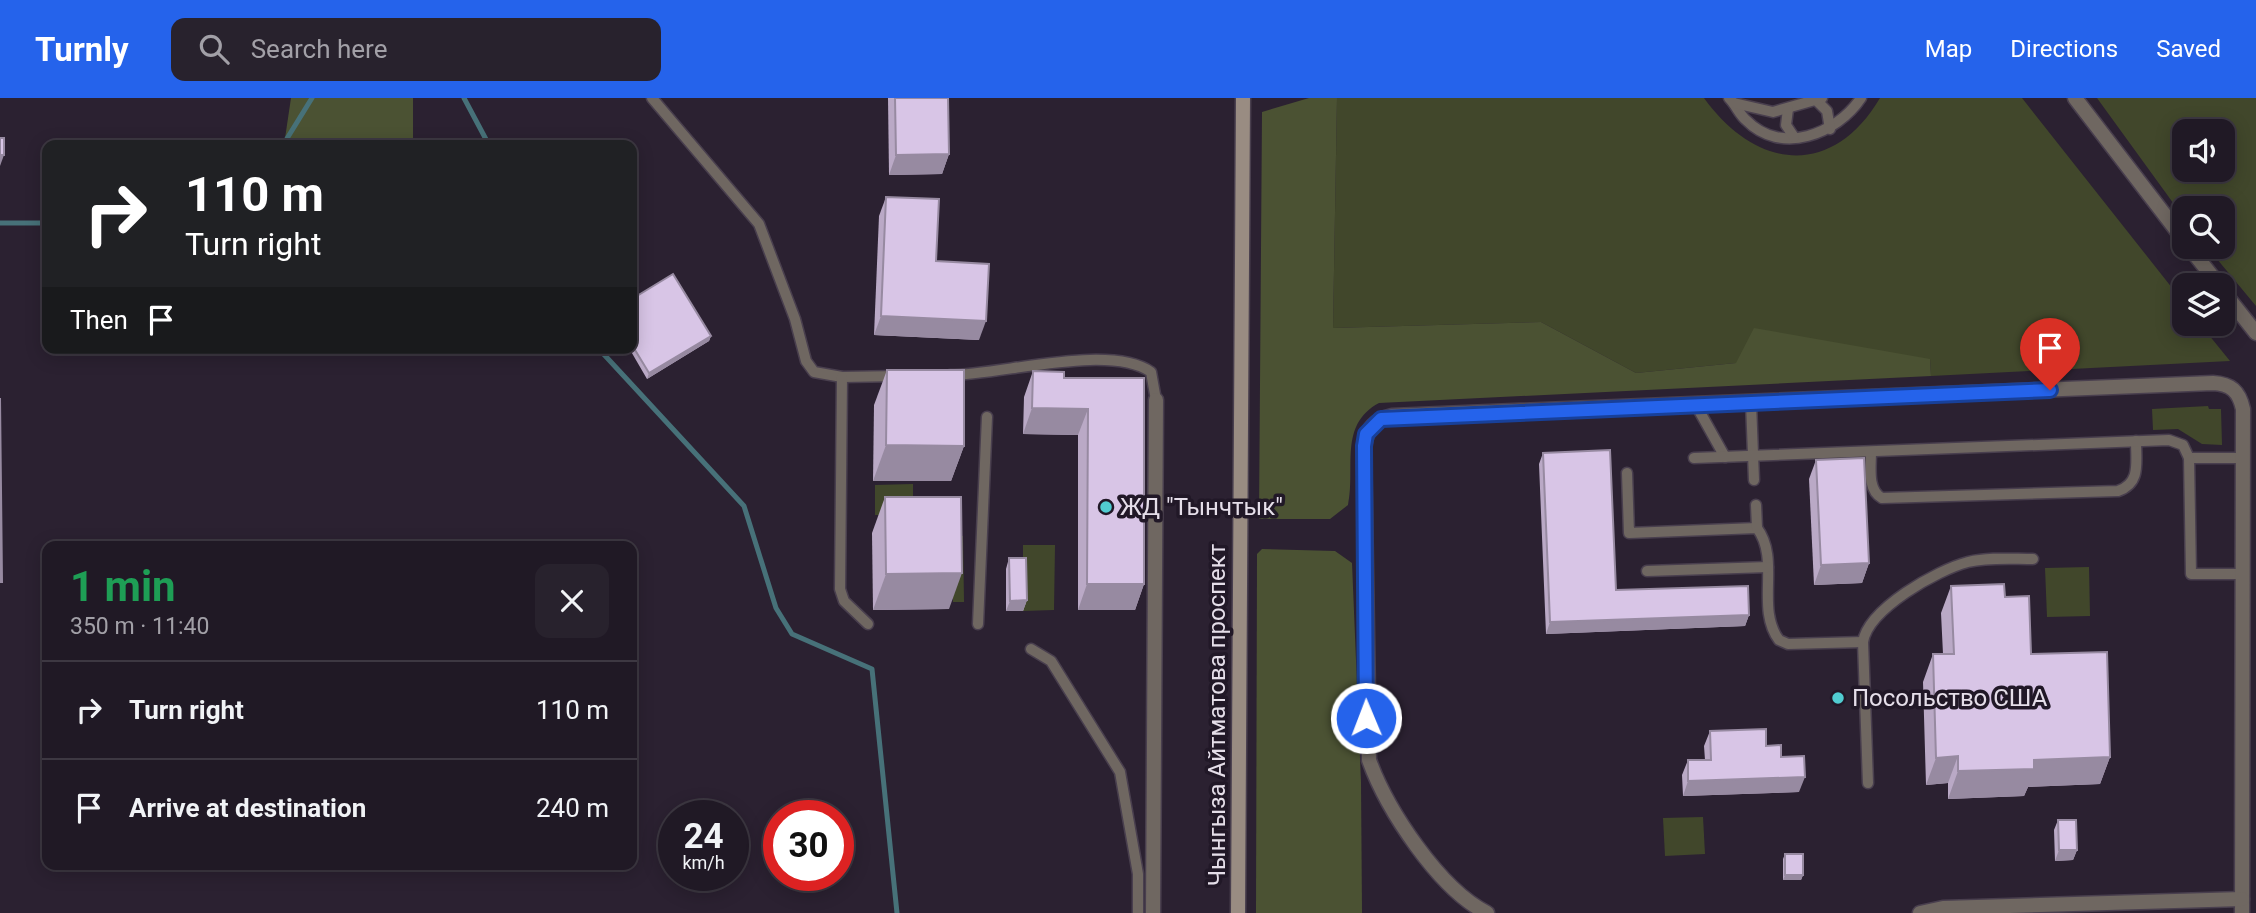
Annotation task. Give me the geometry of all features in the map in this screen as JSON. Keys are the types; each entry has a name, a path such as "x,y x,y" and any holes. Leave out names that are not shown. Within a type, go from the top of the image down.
{"main road":[{"name":"Чынгыза Айтматова проспект","path":"1238,913 1243,98"}],"street":[{"path":"2075,98 2172,224"},
{"path":"2198,259 2210,273"},
{"path":"2235,306 2256,333"},
{"path":"1487,913 1463,897 1405,832 1383,794 1369,760 1363,539 1366,434 1374,424 1392,416 2226,384 2240,398 2242,457 2242,906 1920,913"},
{"path":"1153,913 1156,400"},
{"path":"2252,913 2256,909"}],"lane":[{"path":"652,98 759,224 795,319 806,361 819,375 906,376"},
{"path":"1731,100 1746,121 1764,133 1794,137 1830,129 1861,98"},
{"path":"1731,100 1773,111 1788,109 1802,101 1819,99 1827,111 1830,129"},
{"path":"1788,109 1786,125 1794,137"},
{"path":"932,376 971,375 1085,361 1133,363 1151,372 1156,400"},
{"path":"842,377 840,589 844,601 868,624"},
{"path":"1751,403 1754,480"},
{"path":"1696,405 1725,457"},
{"path":"978,624 987,417"},
{"path":"1694,458 2177,441 2189,458 2192,574 2242,574"},
{"path":"1871,452 1872,487 1875,495 1882,498 2104,492 2118,491 2133,482 2136,474 2136,442"},
{"path":"2189,458 2242,457"},
{"path":"1627,472 1629,533 1757,528"},
{"path":"1756,505 1757,528 1767,541 1770,622 1779,640 1788,644 1863,642"},
{"path":"1868,783 1863,642 1870,625 1894,603 1948,569 1968,562 2033,559"},
{"path":"1647,570 1768,567"},
{"path":"1031,649 1051,661 1120,772 1139,874 1138,913"}],"green space":[{"path":"291,98 413,98 413,140 285,140"},
{"path":"1309,98 1337,98 1333,328 1541,322 1636,373 1736,363 1754,328 1930,359 1931,376 1379,403 1366,412 1353,435 1348,505 1330,519 1259,519 1262,112"},
{"path":"1337,98 1704,98 1725,122 1747,140 1770,151 1794,155 1817,153 1840,142 1861,124 1880,98 2022,98 2172,288 2172,336 2210,336 2230,361 1931,376 1930,359 1736,363 1636,373 1541,322 1333,328"},
{"path":"2097,98 2256,98 2256,306 2235,281 2235,273 2229,273 2217,259 2235,259 2235,196 2172,196 2172,201"},
{"path":"2208,406 2209,409 2221,409 2222,445 2202,444 2178,429 2153,430 2152,409"},
{"path":"913,484 913,515 875,515 875,485"},
{"path":"952,534 963,536 964,602 953,602"},
{"path":"1023,545 1055,545 1054,610 1023,611"},
{"path":"1262,549 1335,551 1352,563 1361,782 1362,913 1256,913 1257,554"},
{"path":"2089,567 2090,616 2047,617 2045,568"},
{"path":"1703,817 1705,854 1665,856 1663,818"}],"building":[{"path":"895,98 948,98 949,154 896,155"},
{"path":"0,138 4,138 4,155 0,155"},
{"path":"886,197 939,199 936,261 989,264 986,321 881,316"},
{"path":"673,274 711,336 649,373 637,353 637,296"},
{"path":"887,370 964,370 964,446 886,445"},
{"name":"ЖД \"Тынчтык\"","path":"1033,371 1064,372 1064,378 1144,378 1144,584 1087,584 1088,409 1032,408"},
{"path":"0,398 2,582 0,582"},
{"path":"1610,450 1616,590 1748,586 1749,615 1550,622 1543,453"},
{"path":"1864,458 1869,563 1821,565 1816,460"},
{"path":"885,497 961,497 962,573 886,574"},
{"path":"1009,558 1026,558 1027,600 1010,601"},
{"path":"2004,584 2005,597 2029,596 2031,654 2107,652 2110,757 2034,760 2034,769 1958,771 1958,756 1936,758 1933,654 1954,654 1951,586"},
{"path":"1766,729 1766,746 1781,745 1781,757 1804,756 1805,777 1688,781 1688,760 1711,760 1710,731"},
{"path":"2058,820 2076,820 2077,850 2059,850"},
{"path":"1785,854 1803,854 1803,875 1785,875"}],"waterway":[{"path":"286,140 312,98"},
{"path":"464,98 486,140"},
{"path":"0,223 42,223"},
{"path":"604,354 744,506 776,608 792,634 872,669 897,913"}],"place":[{"name":"ЖД \"Тынчтык\"","path":"1106,507"},
{"name":"Посольство США","path":"1838,698"}],"route":[{"path":"1366,718 1364,446 1366,434 1381,419 1392,416 2050,390"}]}
